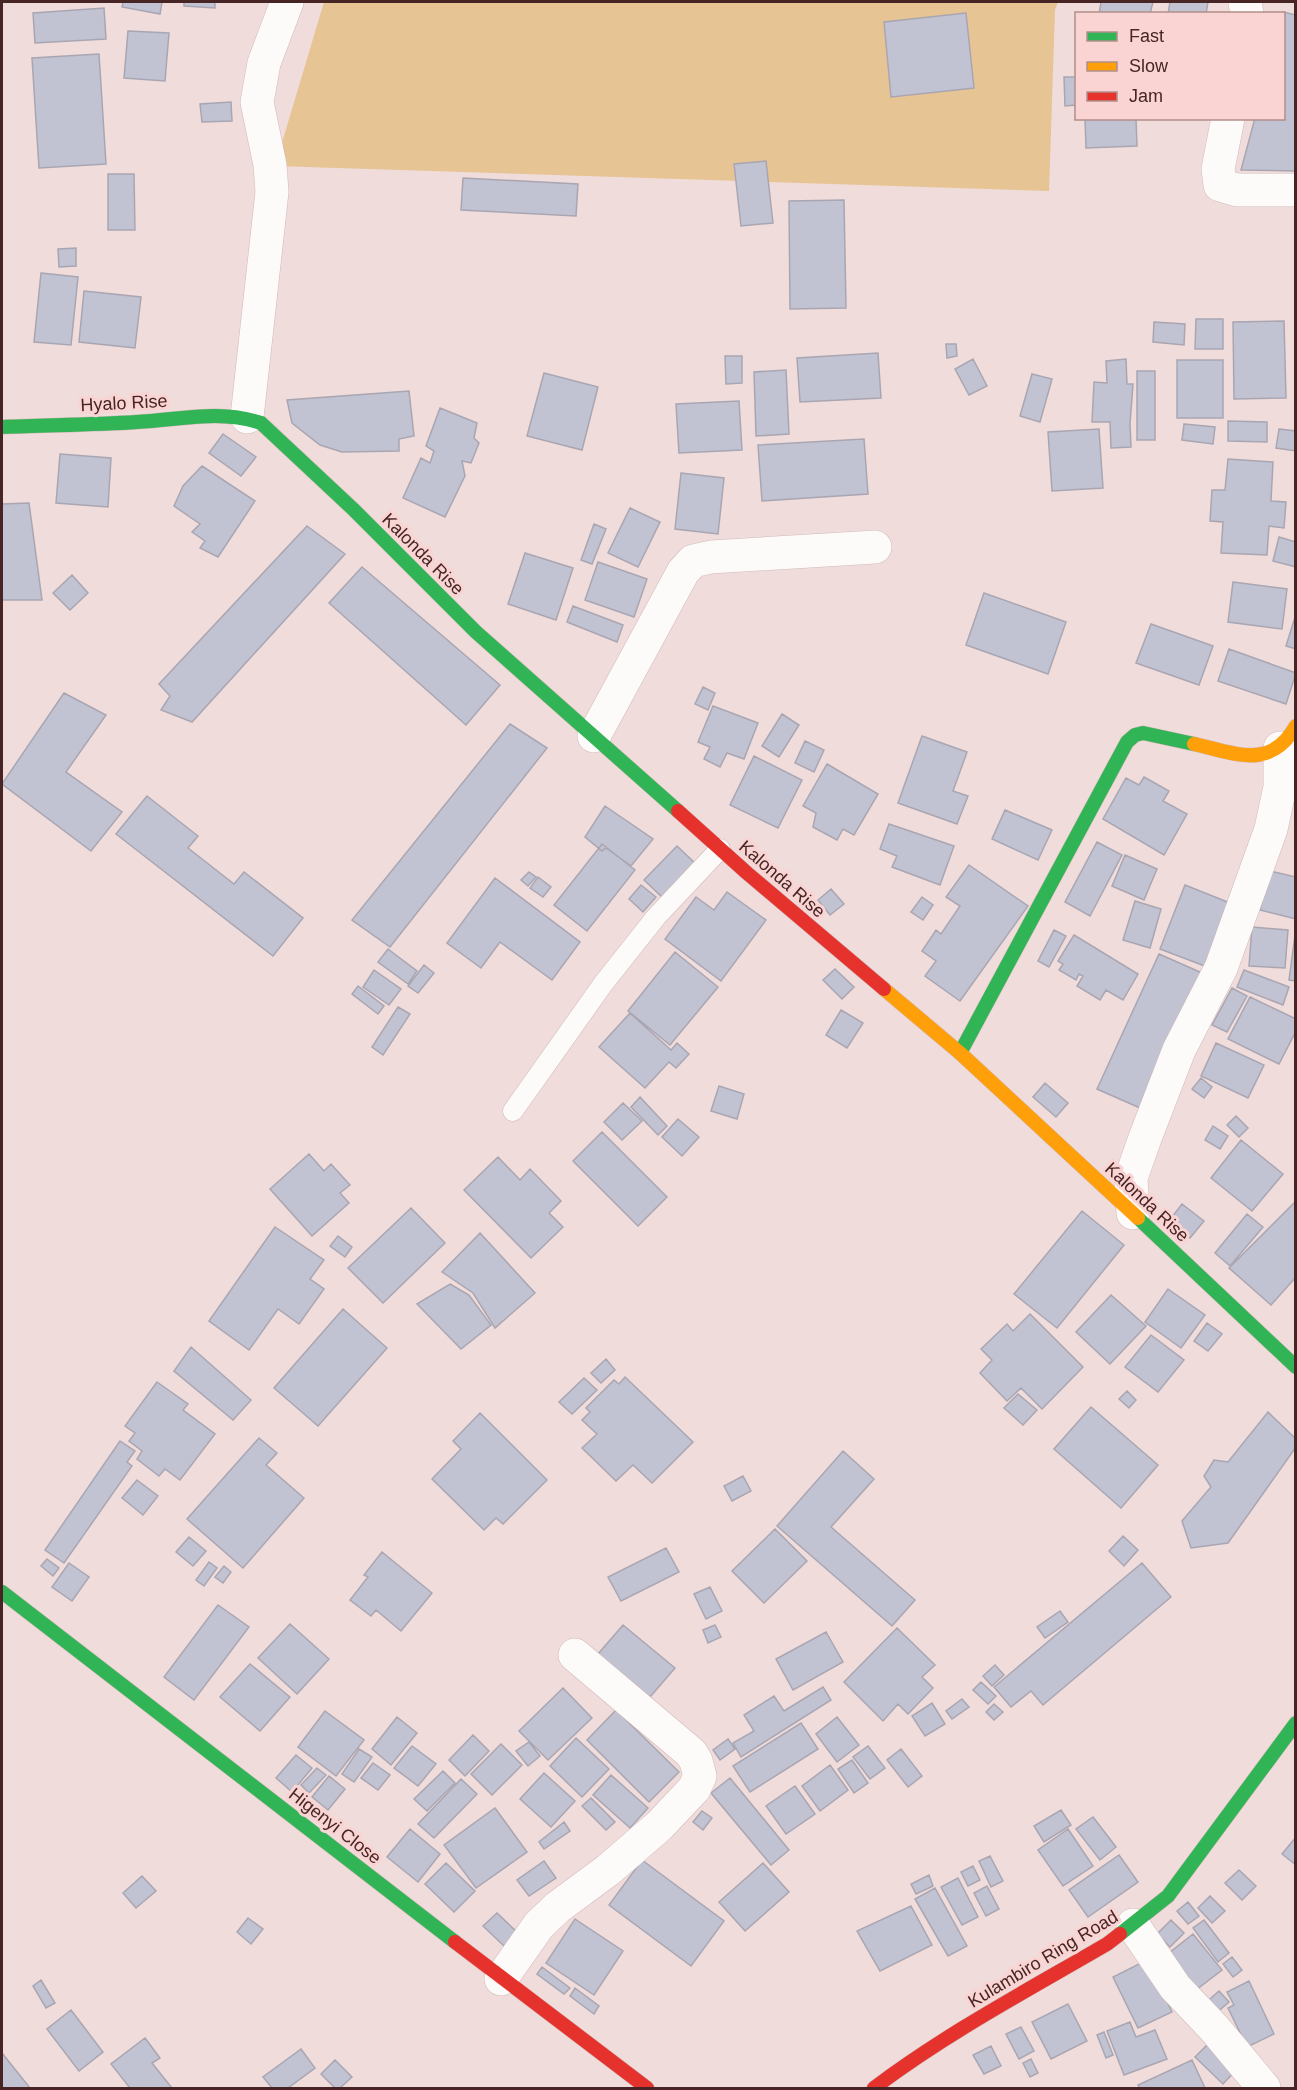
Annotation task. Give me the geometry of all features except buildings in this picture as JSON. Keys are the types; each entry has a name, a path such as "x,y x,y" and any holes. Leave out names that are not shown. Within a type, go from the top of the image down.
{"street":[{"path":"247,417 272,192 270,165 257,102 264,63 287,2"},
{"path":"1228,120 1218,169 1221,185 1238,190 1296,190"},
{"name":"Hyalo Rise","path":"2,427 138,422 231,414 247,417"},
{"name":"Kalonda Rise","path":"247,417 261,423 353,509 476,632 720,849 960,1053 1296,1367"},
{"path":"594,736 683,572 693,561 711,557 875,547"},
{"path":"960,1053 1127,742 1135,735 1143,733 1253,758 1269,754 1288,737"},
{"path":"1133,1213 1131,1178 1179,1050 1221,968 1271,829 1288,737"},
{"name":"Higenyi Close","path":"2,1592 119,1680 501,1979 647,2088"},
{"path":"501,1979 539,1925 659,1826 694,1789 700,1776 692,1753 575,1655"},
{"name":"Kulambiro Ring Road","path":"874,2088 957,2031 1107,1944 1168,1896 1296,1723"},
{"path":"1133,1925 1175,1987 1214,2028 1264,2088"}],"lane":[{"path":"513,1111 603,984 656,918 720,849"}],"shaded area":[{"path":"324,2 1058,2 1055,10 1049,191 275,166"}],"traffic: fast":[{"path":"2,427 120,423 199,416 230,417 261,423 353,509 476,632 678,811"},
{"path":"960,1053 1127,742 1135,735 1143,733 1194,744"},
{"path":"1138,1218 1296,1367"},
{"path":"2,1592 455,1942"},
{"path":"1120,1934 1168,1896 1296,1723"}],"traffic: slow":[{"path":"1194,744 1237,754 1263,754 1275,749 1286,740 1296,726"},
{"path":"884,989 960,1053 1138,1218"}],"traffic: jam":[{"path":"678,811 884,989"},
{"path":"874,2088 959,2030 1107,1944 1120,1934"},
{"path":"455,1942 647,2088"}]}
